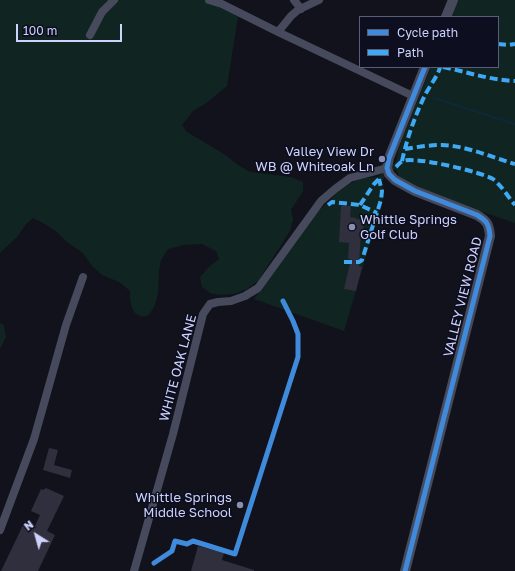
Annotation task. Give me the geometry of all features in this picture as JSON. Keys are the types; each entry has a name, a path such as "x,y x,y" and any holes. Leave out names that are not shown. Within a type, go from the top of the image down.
{"street":[{"path":"90,35 102,12 114,0"},
{"path":"209,0 222,4 413,96"},
{"path":"294,0 301,9"},
{"path":"278,32 290,16 319,0"},
{"path":"446,16 453,0"},
{"path":"387,168 389,158 425,68"},
{"name":"WHITE OAK LANE","path":"134,571 203,314 210,304 231,301 245,296 258,288 321,201 335,189 350,178 387,168"},
{"name":"VALLEY VIEW ROAD","path":"387,168 389,174 402,184 485,219 489,226 490,236 405,571"},
{"path":"0,530 34,439 66,325 83,277"}],"green space":[{"path":"0,0 216,0 239,11 227,86 205,104 193,111 182,125 187,132 224,154 250,172 291,177 303,182 303,191 291,210 293,219 290,231 258,281 247,289 234,294 220,295 210,293 202,287 200,277 219,259 216,251 202,244 184,245 168,249 161,260 158,293 155,305 149,315 144,316 138,315 133,310 130,291 119,282 102,275 92,266 83,253 67,242 57,232 33,218 26,224 18,236 0,253"},
{"path":"458,0 515,0 515,223 419,189 399,176 396,169 387,175 383,180 382,185 384,196 344,331 254,299 307,222 338,192 356,181 365,178 378,177 396,162 399,147 431,68 499,68 499,16 451,16"},
{"path":"0,323 4,325 6,337 0,349"}],"building":[{"path":"341,206 351,206 350,217 364,220 363,231 361,231 359,266 362,267 356,291 344,289 351,259 348,259 349,243 339,242"},
{"path":"49,448 58,450 54,465 72,470 70,478 43,470"},
{"path":"46,488 64,496 47,531 55,535 38,571 1,571 25,521 35,526 40,515 31,511 41,489 43,490"},
{"name":"Whittle Springs Middle School","path":"198,546 224,553 222,560 254,571 191,571"}],"waterway":[{"path":"434,98 515,124"}],"marked path":[{"path":"499,44 515,44"},
{"path":"402,161 418,111 440,68"},
{"path":"448,68 515,81"},
{"path":"405,149 433,145 461,147 515,164"},
{"path":"396,167 403,161 410,160 434,163 486,176 493,179 515,205"},
{"path":"360,205 374,184 381,177"},
{"path":"344,262 359,262 362,260 381,200 382,191 379,179"},
{"path":"328,205 332,202 360,205 377,213"}],"cycle path":[{"path":"405,571 490,236 487,223 477,215 415,191 395,180 389,174 387,168 389,158 425,68"},
{"path":"154,563 172,551 175,541 187,544 193,541 235,554 298,357 298,334 283,301"}],"place":[{"name":"Valley View Dr WB @ Whiteoak Ln","path":"382,159"},
{"name":"Whittle Springs Golf Club","path":"352,227"},
{"name":"Whittle Springs Middle School","path":"240,505"}]}
